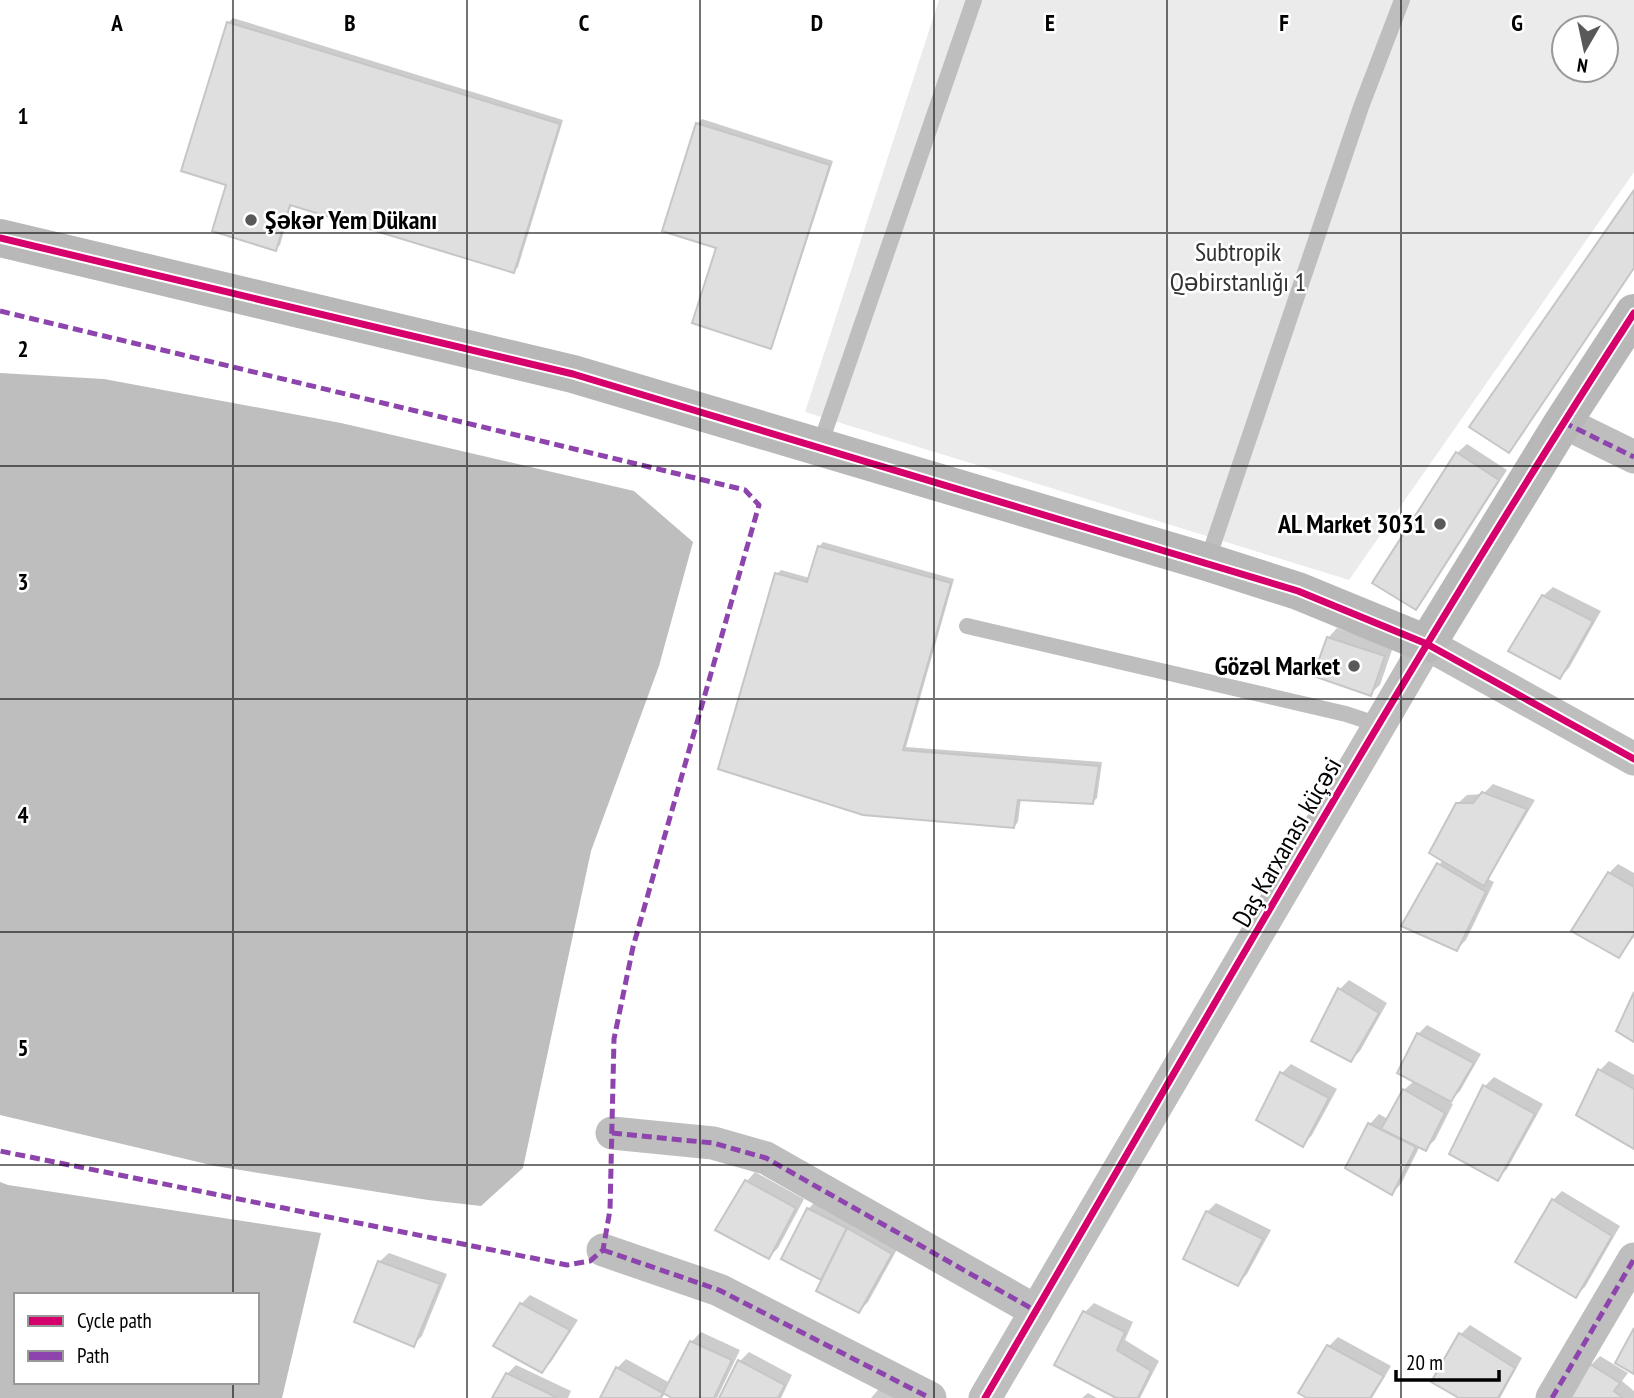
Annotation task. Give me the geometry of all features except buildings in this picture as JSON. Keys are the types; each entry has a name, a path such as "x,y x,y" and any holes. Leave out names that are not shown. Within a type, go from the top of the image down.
{"street":[{"path":"0,238 573,374 1298,590 1427,644 1634,759"},
{"name":"Daş Karxanası küçəsi","path":"985,1398 1427,644 1563,422 1634,313"},
{"path":"1563,422 1634,457"},
{"path":"612,1133 713,1143 766,1158 1036,1311"},
{"path":"603,1250 719,1290 930,1398"},
{"path":"1552,1398 1634,1259"}],"lane":[{"path":"820,448 974,0"},
{"path":"1207,562 1361,107 1402,0"},
{"path":"967,626 1346,714 1379,725"}],"green space":[{"name":"Subtropik Qəbirstanlığı 1","path":"939,0 1634,0 1634,172 1349,580 805,412"}],"shaded area":[{"path":"0,373 104,379 341,423 634,491 693,542 659,666 591,851 523,1168 481,1206 215,1166 0,1115"},
{"path":"0,1182 321,1233 282,1398 0,1398"}],"marked path":[{"path":"0,311 745,490 759,505 633,947 614,1039 610,1210 603,1250 590,1261 567,1265 0,1151"},
{"path":"1563,422 1634,457"},
{"path":"612,1133 713,1143 766,1158 1036,1311"},
{"path":"603,1250 719,1290 930,1398"},
{"path":"1552,1398 1634,1259"}],"cycle path":[{"path":"0,238 573,374 1298,591 1427,644 1634,759"},
{"path":"985,1398 1384,715 1634,313"}],"place":[{"name":"Şəkər Yem Dükanı","path":"251,220"},
{"name":"AL Market 3031","path":"1440,524"},
{"name":"Gözəl Market","path":"1354,666"}]}
